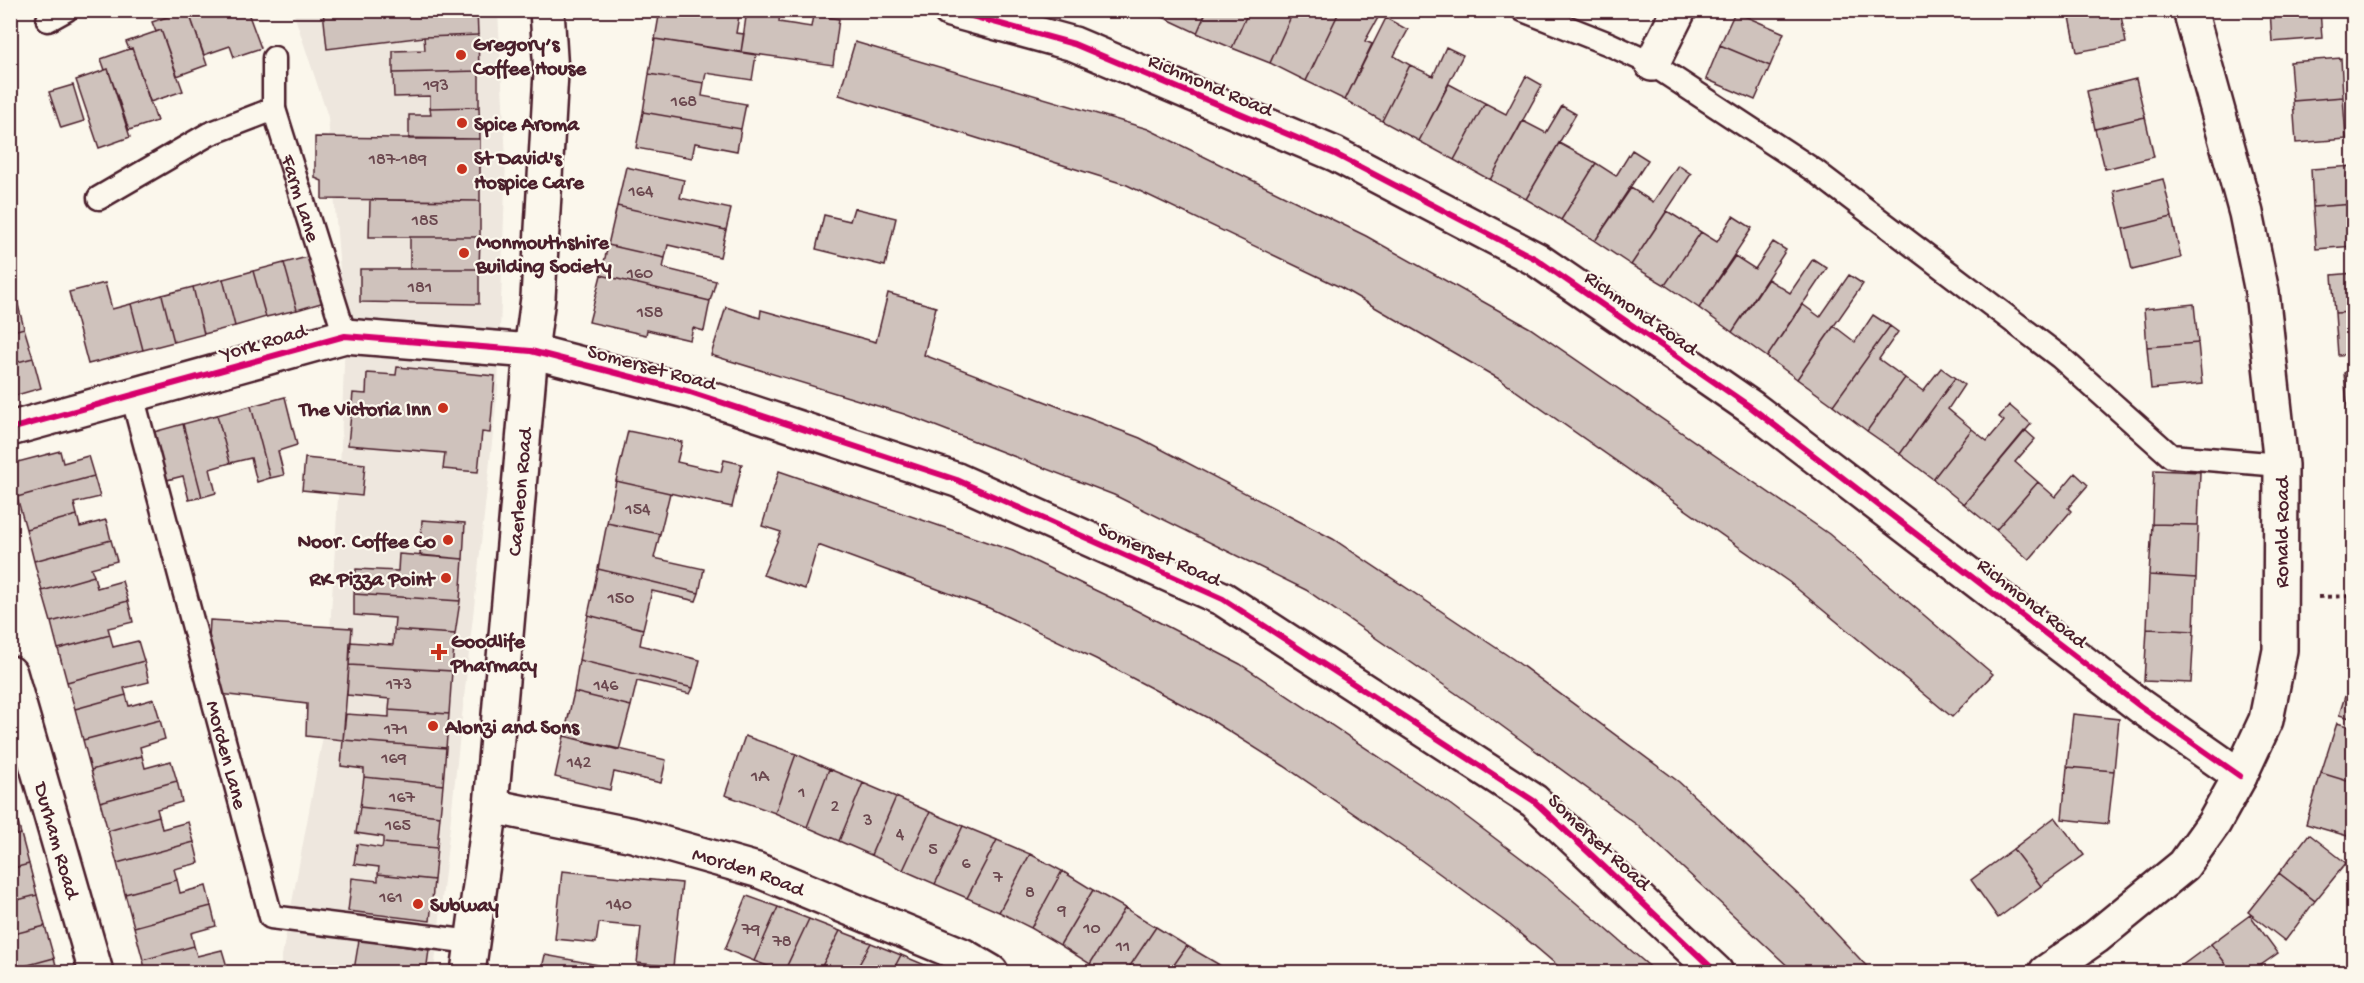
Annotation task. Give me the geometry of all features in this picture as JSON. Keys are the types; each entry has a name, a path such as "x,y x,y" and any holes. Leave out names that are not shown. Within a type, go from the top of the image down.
{"street":[{"name":"Caerleon Road","path":"470,957 491,806 531,351 538,298 551,73 547,10"},
{"name":"Richmond Road","path":"950,10 1074,44 1324,149 1536,259 1752,408 2140,706 2240,776"},
{"path":"1652,64 1679,10"},
{"name":"Ronald Road","path":"2046,972 2096,937 2184,865 2214,822 2240,776 2265,720 2280,650 2281,465 2262,292 2246,213 2190,10"},
{"name":"York Road","path":"10,429 345,336 531,351"},
{"name":"Somerset Road","path":"531,351 690,392 957,480 1223,599 1534,801 1716,972"},
{"name":"Durham Road","path":"10,673 96,972"},
{"name":"Morden Road","path":"491,806 633,835 757,870 962,955 991,972"}],"lane":[{"path":"1523,10 1609,44 1652,64 1834,185 2060,357 2171,456 2281,465"},
{"name":"Farm Lane","path":"274,58 274,109 345,336"},
{"path":"99,198 209,134 274,109"},
{"name":"Morden Lane","path":"132,395 271,917 470,957"}],"path":[{"path":"2329,597 2354,596"}],"shaded area":[{"path":"293,11 498,11 506,159 498,388 434,972 279,972 324,731 341,447 345,336 328,117"}],"building":[{"path":"188,10 207,65 177,76 161,30 156,32 152,22"},
{"path":"188,10 247,10 261,48 234,57 230,46 204,55"},
{"path":"477,10 478,35 424,37 327,49 323,11"},
{"path":"660,10 740,10 736,33 744,34 741,52 655,39"},
{"path":"747,10 780,10 779,22 811,27 813,15 839,19 833,65 741,52"},
{"path":"1144,10 1167,10 1165,18"},
{"path":"1167,10 1207,10 1197,33 1165,18"},
{"path":"1207,10 1249,10 1232,48 1197,33"},
{"path":"1249,10 1294,10 1270,63 1232,48"},
{"path":"1294,10 1340,10 1306,81 1270,63"},
{"path":"1340,10 1372,10 1380,14 1365,41 1372,44 1345,100 1306,81"},
{"path":"2120,10 2126,43 2077,52 2069,12"},
{"path":"2270,10 2320,10 2322,38 2272,42"},
{"path":"1735,12 1784,33 1770,66 1720,45"},
{"path":"1386,18 1408,30 1394,56 1410,65 1382,121 1345,100"},
{"path":"161,30 183,91 150,102 132,48 129,49 126,42"},
{"path":"478,35 479,71 393,73 393,51 425,50 424,37"},
{"path":"655,39 756,55 752,80 706,73 704,83 649,74"},
{"path":"855,42 1148,129 1366,236 1530,328 1829,534 1993,674 1952,717 1789,582 1499,379 1340,287 1127,185 839,95"},
{"path":"1720,45 1770,66 1755,100 1706,79"},
{"path":"1446,47 1463,55 1419,141 1382,121 1410,65 1433,76"},
{"path":"132,48 157,121 129,130 108,69 105,70 101,59"},
{"path":"2341,58 2343,97 2293,101 2290,62"},
{"path":"108,69 130,137 99,148 76,80"},
{"path":"479,71 479,107 430,108 430,96 394,97 393,73"},
{"path":"649,74 704,83 702,96 746,104 741,129 643,112"},
{"path":"1526,76 1542,85 1490,180 1454,160 1485,103 1506,114"},
{"path":"2136,79 2145,117 2095,129 2087,91"},
{"path":"1449,84 1485,103 1454,160 1419,141"},
{"path":"73,85 84,121 61,128 49,92"},
{"path":"2343,97 2346,139 2296,143 2293,101"},
{"path":"1562,106 1576,114 1526,199 1490,180 1523,121 1546,133"},
{"path":"479,107 480,139 409,139 409,115 431,115 430,108"},
{"path":"643,112 741,129 737,151 695,143 692,158 636,148"},
{"path":"2145,117 2154,157 2105,169 2095,129"},
{"path":"315,137 480,139 480,201 322,199 322,181 315,178"},
{"path":"1559,143 1596,163 1561,220 1526,199"},
{"path":"1632,150 1648,160 1595,241 1561,220 1596,163 1616,176"},
{"path":"1678,165 1691,174 1631,265 1595,241 1631,188 1653,202"},
{"path":"2354,166 2354,204 2313,207 2311,169"},
{"path":"626,167 684,180 680,198 731,209 726,230 617,206"},
{"path":"2163,179 2172,217 2123,229 2114,191"},
{"path":"370,200 480,201 480,237 369,237"},
{"path":"2354,204 2354,246 2316,249 2313,207"},
{"path":"617,206 726,230 720,257 668,245 665,258 608,245"},
{"path":"854,208 896,218 885,266 816,249 824,215 850,221"},
{"path":"1667,211 1701,232 1665,285 1631,265"},
{"path":"1733,216 1752,228 1699,308 1665,285 1701,232 1717,242"},
{"path":"2172,217 2181,258 2132,270 2123,229"},
{"path":"410,237 480,237 479,269 410,269"},
{"path":"1773,242 1786,250 1732,332 1699,308 1735,256 1755,269"},
{"path":"608,245 665,258 663,268 716,281 710,301 601,275"},
{"path":"315,255 328,301 297,310 284,263"},
{"path":"1813,259 1827,268 1767,357 1732,332 1768,279 1790,293"},
{"path":"284,263 297,310 266,317 253,271"},
{"path":"360,269 479,269 479,304 360,302"},
{"path":"253,271 266,317 235,326 223,279"},
{"path":"2354,273 2354,312 2335,313 2332,275"},
{"path":"601,275 710,301 704,331 693,328 690,340 647,330 646,335 589,322"},
{"path":"1849,275 1863,284 1797,379 1767,357 1802,304 1820,317"},
{"path":"223,279 235,326 204,334 193,287"},
{"path":"105,283 112,309 131,304 143,350 88,364 69,292"},
{"path":"193,287 204,334 174,342 162,295"},
{"path":"888,293 936,307 924,355 1140,438 1333,539 1513,659 1679,782 1805,900 1872,972 1794,972 1637,825 1480,710 1306,590 1114,495 904,414 711,355 726,307 760,318 761,310 876,342"},
{"path":"162,295 174,342 143,350 131,304"},
{"path":"16,297 24,328 10,332 10,299"},
{"path":"2194,304 2198,343 2147,347 2144,309"},
{"path":"2354,312 2354,354 2338,355 2335,313"},
{"path":"1873,315 1890,326 1833,405 1797,379 1834,326 1855,342"},
{"path":"1890,326 1898,332 1879,359 1905,378 1867,431 1833,405"},
{"path":"24,328 33,358 10,364 10,332"},
{"path":"2198,343 2202,384 2151,389 2147,347"},
{"path":"33,358 41,388 10,397 10,364"},
{"path":"397,367 495,376 490,433 482,432 478,472 443,469 445,453 348,445 353,393 366,394 367,373 396,375"},
{"path":"1941,368 1955,378 1900,454 1867,431 1905,378 1923,391"},
{"path":"2354,372 2354,424 2349,425 2344,373"},
{"path":"1955,378 1964,385 1948,409 1972,429 1933,479 1900,454"},
{"path":"285,397 297,445 278,451 284,475 270,478 251,406"},
{"path":"2009,405 2031,424 1964,504 1933,479 1972,429 1987,441 2004,421 1999,417"},
{"path":"251,406 270,478 257,482 251,458 230,463 217,415"},
{"path":"217,415 230,463 210,469 216,493 202,497 183,424"},
{"path":"183,424 202,497 189,500 183,476 163,481 150,433"},
{"path":"2354,424 2354,475 2349,425"},
{"path":"2025,430 2035,439 2015,462 2038,482 1996,530 1964,504"},
{"path":"628,431 682,442 677,462 721,472 724,460 742,464 732,507 616,481"},
{"path":"60,451 63,463 88,456 94,476 17,497 10,464"},
{"path":"305,458 365,464 362,496 302,490"},
{"path":"2154,470 2200,472 2198,525 2152,524"},
{"path":"779,471 1013,551 1122,603 1240,664 1451,805 1546,877 1656,972 1565,972 1510,925 1414,855 1284,766 1208,718 1096,659 989,608 818,545 805,589 763,575 781,532 762,526"},
{"path":"2075,473 2088,485 2068,508 2071,511 2029,560 1996,530 2038,482 2055,497"},
{"path":"94,476 100,497 74,503 77,515 26,529 17,497"},
{"path":"616,481 670,493 660,534 607,523"},
{"path":"77,515 80,527 106,520 111,540 34,561 26,529"},
{"path":"422,520 465,523 463,559 420,555"},
{"path":"607,523 660,534 654,558 704,569 699,593 598,569"},
{"path":"2152,524 2198,525 2196,578 2149,575"},
{"path":"111,540 117,561 91,568 94,576 42,591 34,561"},
{"path":"399,554 463,559 460,601 354,594 356,569 398,571"},
{"path":"598,569 699,593 696,601 652,591 643,629 588,615"},
{"path":"2149,575 2196,578 2194,631 2147,629"},
{"path":"94,576 97,588 122,581 128,601 51,622 42,591"},
{"path":"354,594 460,601 455,634 394,630 395,618 354,615"},
{"path":"128,601 133,622 108,628 110,635 58,649 51,622"},
{"path":"588,615 643,629 640,645 700,660 693,688 579,660"},
{"path":"210,620 352,628 343,740 306,736 307,704 220,694 208,658"},
{"path":"2147,629 2194,631 2191,683 2144,681"},
{"path":"394,630 455,634 452,671 349,665 350,642 393,645"},
{"path":"110,635 113,647 138,641 144,661 67,682 58,649"},
{"path":"579,660 693,688 690,694 637,681 631,706 574,692"},
{"path":"144,661 149,682 124,688 126,695 75,709 67,682"},
{"path":"349,665 452,671 449,714 389,710 390,699 347,695"},
{"path":"2354,668 2354,719 2339,715"},
{"path":"574,692 631,706 619,750 564,736"},
{"path":"126,695 129,706 154,699 160,720 83,740 75,709"},
{"path":"389,710 449,714 446,748 343,740 346,714 389,717"},
{"path":"2073,714 2119,719 2114,771 2067,767"},
{"path":"160,720 165,739 140,747 142,756 91,770 83,740"},
{"path":"2337,723 2354,728 2354,783 2321,773"},
{"path":"564,736 666,760 661,783 614,772 610,790 555,777"},
{"path":"745,736 796,754 775,813 725,795"},
{"path":"343,740 446,748 443,785 364,777 364,769 341,766"},
{"path":"796,754 829,769 807,827 775,813"},
{"path":"142,756 145,768 171,761 177,781 100,802 91,770"},
{"path":"2067,767 2114,771 2108,824 2062,819"},
{"path":"829,769 863,783 839,841 807,827"},
{"path":"2321,773 2354,783 2354,828 2351,837 2306,824"},
{"path":"364,777 443,785 440,816 360,807"},
{"path":"177,781 182,802 157,809 159,816 108,831 100,802"},
{"path":"863,783 896,797 871,855 839,841"},
{"path":"896,797 930,812 903,870 871,855"},
{"path":"13,804 21,834 10,837 10,805"},
{"path":"360,807 440,816 437,848 383,843 383,837 356,833"},
{"path":"930,812 963,826 935,884 903,870"},
{"path":"159,816 162,829 188,822 194,842 117,863 108,831"},
{"path":"2055,817 2084,855 2041,886 2013,849"},
{"path":"963,826 997,840 967,898 935,884"},
{"path":"21,834 29,864 10,869 10,837"},
{"path":"2309,834 2346,863 2315,901 2279,873"},
{"path":"997,840 1030,854 999,912 967,898"},
{"path":"194,842 199,863 174,869 177,880 125,894 117,863"},
{"path":"383,843 437,848 434,880 378,874 379,867 354,864 357,844 382,848"},
{"path":"2013,849 2041,886 1998,918 1971,880"},
{"path":"1030,854 1062,871 1031,928 999,912"},
{"path":"29,864 37,895 10,902 10,869"},
{"path":"562,871 682,883 673,967 637,963 641,927 599,923 596,943 555,939"},
{"path":"1062,871 1093,890 1060,945 1031,928"},
{"path":"2279,873 2315,901 2285,941 2248,912"},
{"path":"378,874 434,880 430,921 348,911 352,878 378,881"},
{"path":"177,880 180,893 206,886 211,906 134,927 125,894"},
{"path":"1093,890 1125,908 1090,964 1060,945"},
{"path":"37,895 45,926 10,935 10,902"},
{"path":"747,896 778,907 754,961 725,949"},
{"path":"211,906 216,926 191,933 194,946 143,960 134,927"},
{"path":"778,907 809,919 784,972 754,961"},
{"path":"1125,908 1156,927 1126,972 1105,972 1090,964"},
{"path":"2250,915 2278,953 2251,972 2232,972 2211,944"},
{"path":"809,919 840,931 819,972 784,972"},
{"path":"45,926 54,958 10,970 10,935"},
{"path":"1156,927 1187,946 1169,972 1126,972"},
{"path":"840,931 871,943 855,972 819,972"},
{"path":"359,940 429,950 426,972 354,970"},
{"path":"871,943 901,955 892,972 855,972"},
{"path":"2211,944 2232,972 2173,972"},
{"path":"194,946 197,956 222,950 228,970 146,972 143,960"},
{"path":"1187,946 1218,964 1212,972 1169,972"},
{"path":"545,955 599,965 598,972 541,972"},
{"path":"901,955 932,968 929,972 892,972"},
{"path":"54,958 58,972 10,972 10,970"},
{"path":"1218,964 1230,972 1212,972"}],"cycle path":[{"path":"950,10 1074,44 1335,154 1536,259 1752,408 2140,706 2240,776"},
{"path":"10,429 345,336 531,351 690,392 957,480 1223,599 1534,801 1716,972"}],"place":[{"name":"Gregory’s Coffee House","path":"461,55"},
{"name":"Spice Aroma","path":"462,123"},
{"name":"St David's Hospice Care","path":"462,169"},
{"name":"Monmouthshire Building Society","path":"464,253"},
{"name":"The Victoria Inn","path":"443,408"},
{"name":"Noor. Coffee Co","path":"448,540"},
{"name":"RK Pizza Point","path":"446,578"},
{"name":"Goodlife Pharmacy","path":"439,652"},
{"name":"Alonzi and Sons","path":"433,726"},
{"name":"Subway","path":"418,904"}]}
